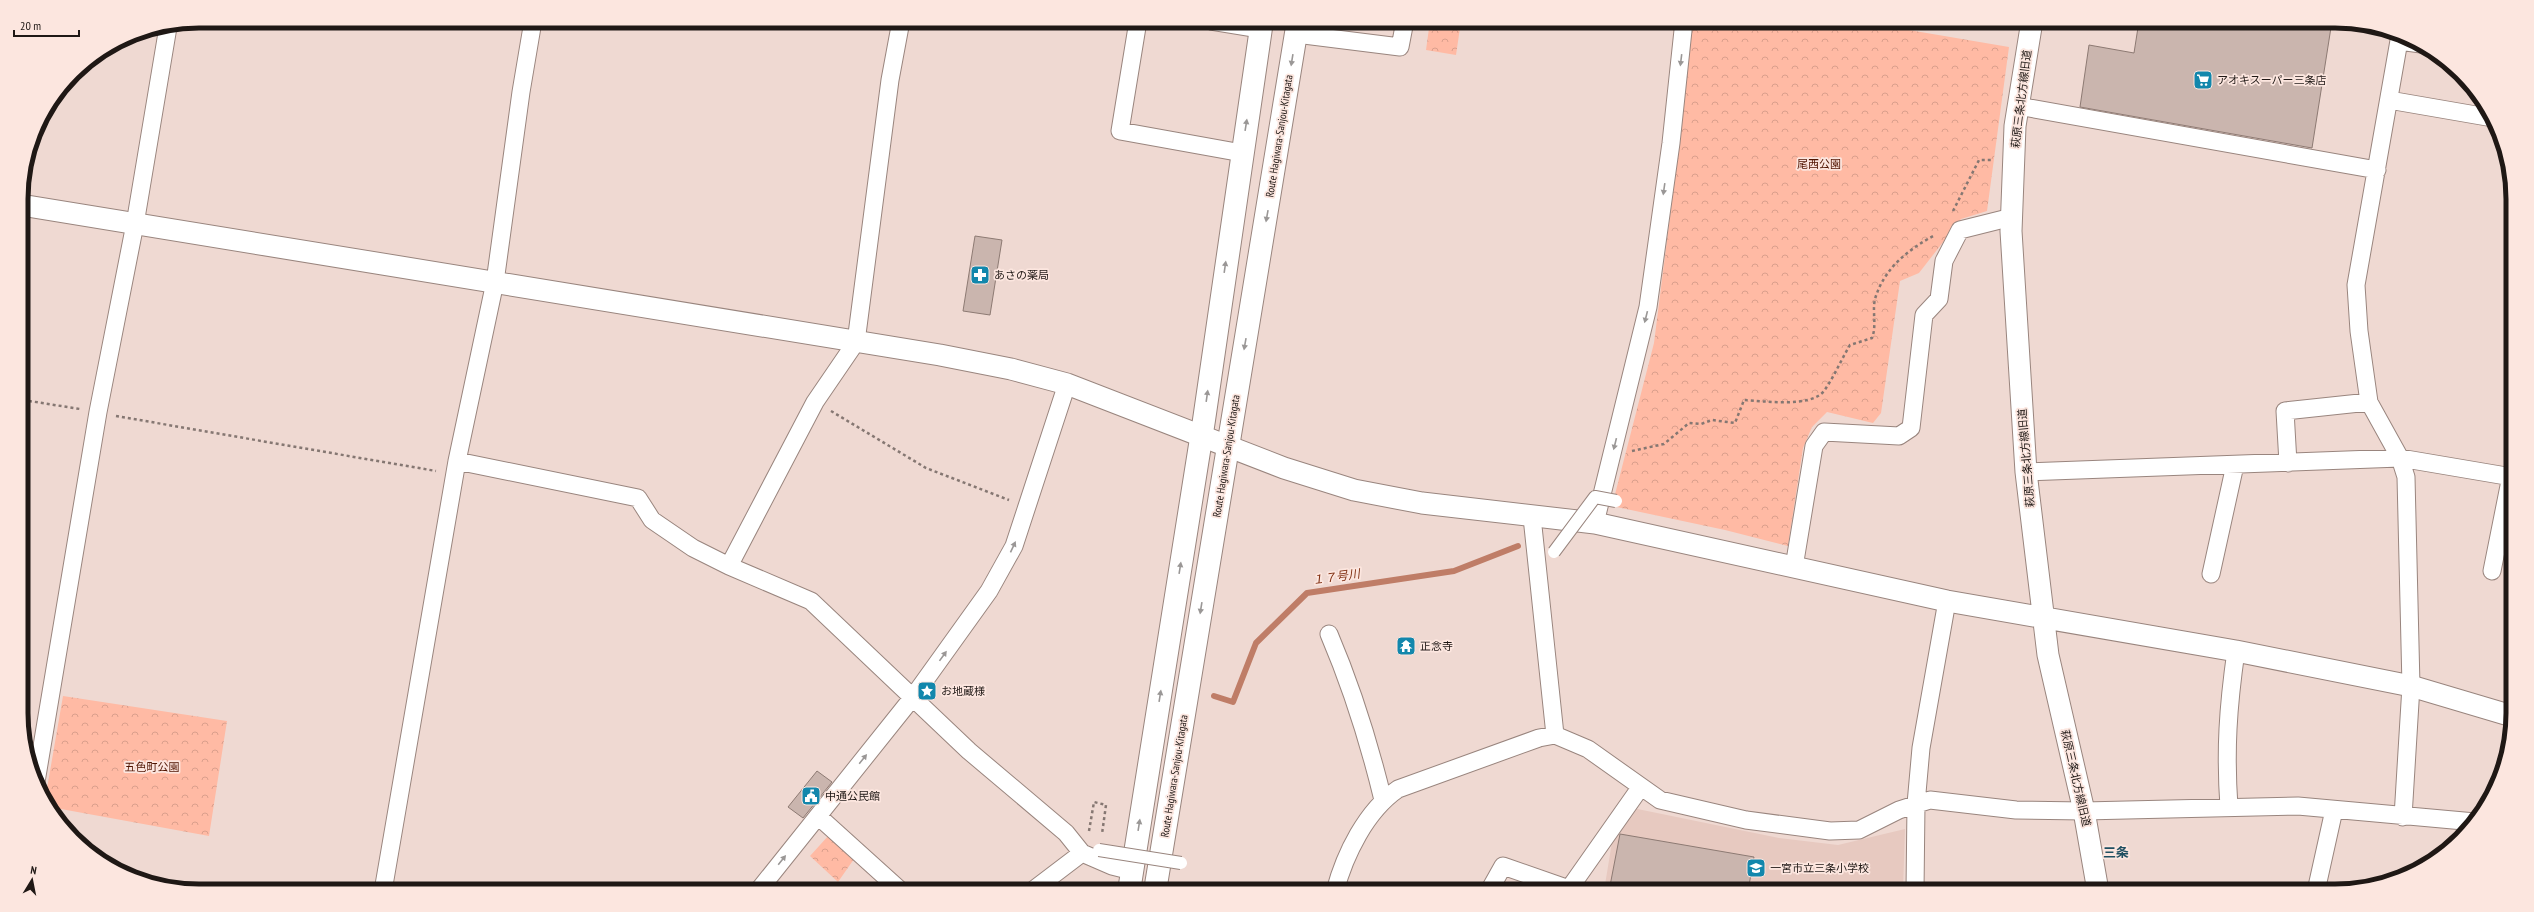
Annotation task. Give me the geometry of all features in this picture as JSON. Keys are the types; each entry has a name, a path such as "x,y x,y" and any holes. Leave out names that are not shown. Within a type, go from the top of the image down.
{"main road":[{"path":"1131,881 1201,434 1261,28"},
{"name":"Route Hagiwara-Sanjou-Kitagata","path":"1156,884 1297,28"}],"street":[{"path":"384,884 456,468 495,282 521,92 532,28"},
{"path":"729,566 815,402 856,342 890,80 900,28"},
{"path":"1137,28 1120,131 1242,153"},
{"path":"1297,28 1400,47 1404,28"},
{"path":"1595,523 1648,307 1672,135 1683,28"},
{"name":"萩原三条北方線旧道","path":"2031,28 2018,106 2012,217 2026,472 2048,655 2084,811 2097,884"},
{"path":"38,770 98,412 135,224 167,31"},
{"path":"2400,41 2356,285 2359,331 2369,402 2400,458 2406,476 2411,686 2403,817"},
{"path":"2389,100 2484,117"},
{"path":"2018,106 2377,170"},
{"path":"28,206 964,360 1067,384 1201,434 1284,468 1354,490 1422,503 1532,517 1595,523 1947,601 2236,651 2411,686 2506,714"},
{"path":"1794,567 1814,446 1824,432 1899,436 1911,428 1924,315 1939,299 1944,261 1960,230 2012,217"},
{"path":"764,884 913,697 989,591 1014,546 1067,384"},
{"path":"2288,463 2285,411 2369,402"},
{"path":"2026,472 2400,458 2506,476"},
{"path":"2212,574 2235,465"},
{"path":"456,468 638,498 652,520 693,548 729,566 811,601 969,751 1066,833 1082,853 1112,866 1131,881"},
{"path":"1554,552 1595,497 1616,501"},
{"path":"2492,571 2506,502"},
{"path":"1532,517 1555,735"},
{"path":"1915,884 1916,804 1921,748 1947,601"},
{"path":"1329,634 1348,678 1369,743 1383,800"},
{"path":"2229,807 2226,759 2227,709 2236,651"},
{"path":"1336,884 1340,872 1359,835 1383,800 1398,789 1539,738 1555,735 1588,749 1640,788 1660,800 1746,820 1830,831 1859,830 1899,810 1930,800 2016,810 2084,811 2298,806 2403,817 2468,821"},
{"path":"1573,884 1640,788"},
{"path":"2318,884 2334,810"},
{"path":"818,816 893,884"},
{"path":"1099,850 1181,863"},
{"path":"1041,884 1082,853"},
{"path":"1492,884 1503,866 1555,884"}],"path":[{"path":"1951,216 1978,160 2014,159"},
{"path":"1628,452 1664,444 1689,422 1701,424 1712,420 1735,423 1744,400 1783,402 1814,398 1824,392 1850,345 1872,338 1875,329 1875,300 1893,265 1910,249 1937,234"},
{"path":"28,401 456,468"},
{"path":"815,402 926,468 1028,507"},
{"path":"1088,833 1094,802 1106,805 1099,850"}],"shaded area":[{"name":"一宮市立三条小学校","path":"1618,805 1779,838 1838,845 1905,829 1903,884 1605,884"}],"green space":[{"path":"1429,28 1460,28 1456,55 1426,50"},
{"name":"尾西公園","path":"1687,28 1908,28 1909,30 2009,47 1987,211 1961,219 1919,273 1900,281 1881,413 1873,423 1827,412 1812,427 1803,448 1788,546 1725,530 1612,506 1654,343 1675,177"},
{"name":"五色町公園","path":"63,696 227,721 209,836 57,808 47,790"},
{"path":"829,835 854,859 838,882 810,856"}],"building":[{"name":"アオキスーパー三条店","path":"2138,28 2331,28 2312,148 2080,107 2089,45 2134,53"},
{"path":"975,236 1002,240 990,315 963,311"},
{"name":"中通公民館","path":"817,771 832,782 803,818 788,807"},
{"path":"1620,834 1754,857 1749,884 1610,884"}],"waterway":[{"name":"１７号川","path":"1214,696 1233,702 1256,643 1307,593 1454,571 1518,546"}],"place":[{"name":"アオキスーパー三条店","path":"2203,80"},
{"name":"あさの薬局","path":"980,275"},
{"name":"正念寺","path":"1406,646"},
{"name":"お地蔵様","path":"927,691"},
{"name":"中通公民館","path":"811,796"},
{"name":"一宮市立三条小学校","path":"1756,868"}],"district":[{"name":"三条","path":"2116,852"}]}
